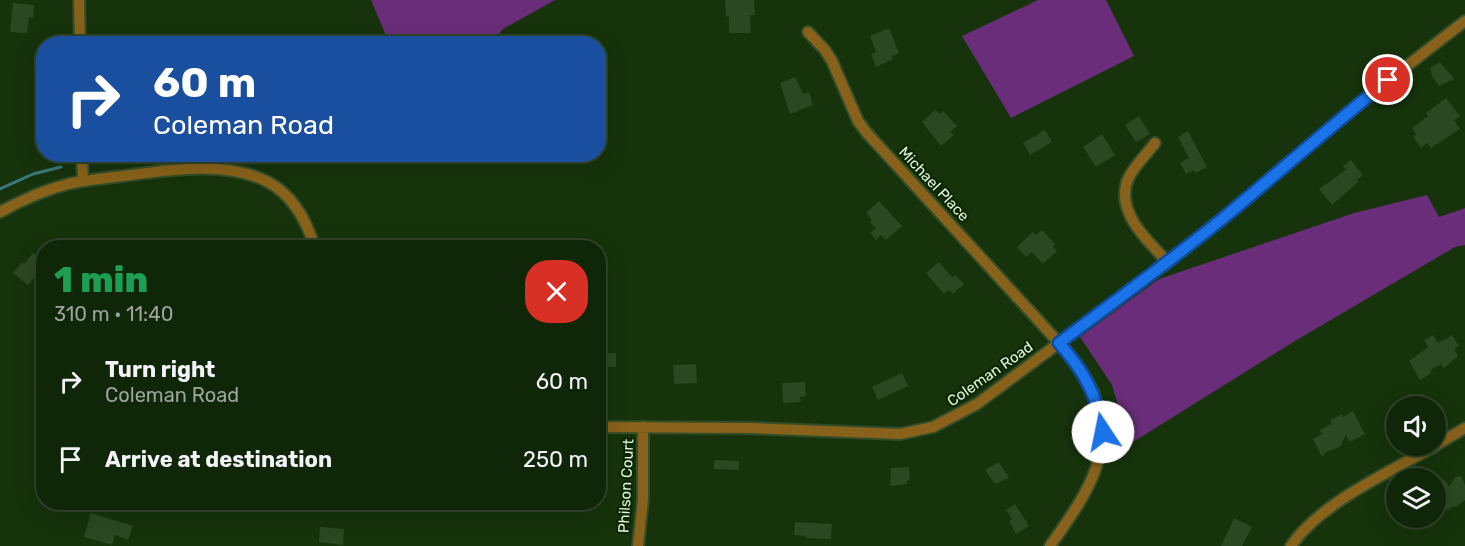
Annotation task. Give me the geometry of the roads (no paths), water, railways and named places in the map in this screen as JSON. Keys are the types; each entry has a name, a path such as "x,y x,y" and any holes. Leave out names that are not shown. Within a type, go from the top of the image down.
{"street":[{"path":"79,0 80,36"},
{"name":"Coleman Road","path":"606,427 749,429 881,435 916,432 946,422 977,404 1168,261 1228,214 1351,110 1465,21"},
{"name":"Michael Place","path":"808,33 825,50 832,61 858,121 867,133 1059,343 1088,382 1099,407 1103,432 1101,455 1096,474 1050,546"},
{"path":"1155,143 1128,178 1127,205 1137,229 1168,261"},
{"path":"82,162 83,181"},
{"path":"0,212 49,190 83,181 209,169 232,171 268,182 293,203 312,240"},
{"name":"Philson Court","path":"638,546 643,499 643,427"},
{"path":"1446,439 1465,428"},
{"path":"1291,546 1296,538 1324,511 1416,456"}],"waterway":[{"path":"0,189 33,174 61,167"}]}
